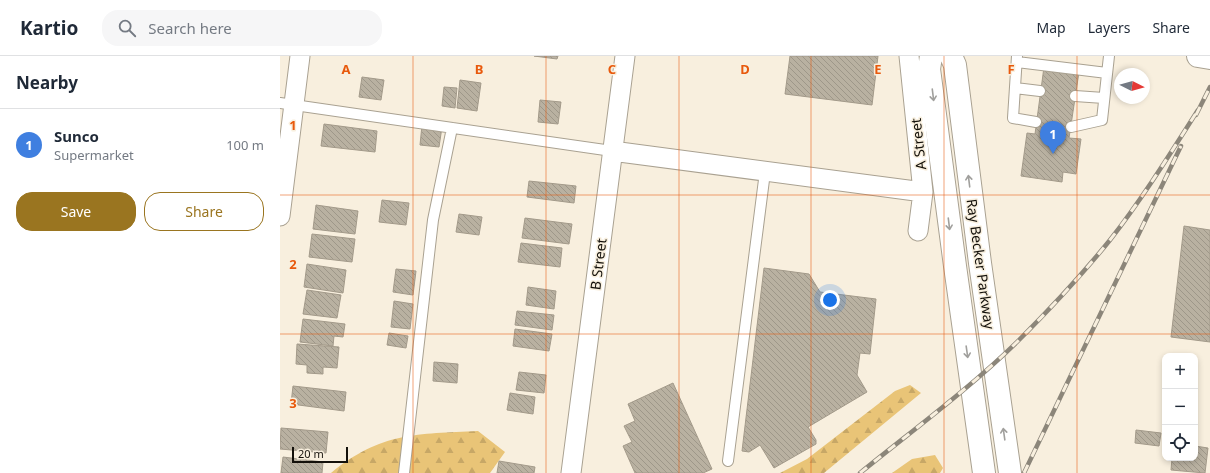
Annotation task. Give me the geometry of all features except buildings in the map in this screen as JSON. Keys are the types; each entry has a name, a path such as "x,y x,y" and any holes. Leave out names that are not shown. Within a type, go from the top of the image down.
{"main road":[{"name":"Ray Becker Parkway","path":"931,56 930,75 984,473"},
{"name":"Ray Becker Parkway","path":"950,56 955,65 980,263 1010,473"},
{"path":"1198,56 1210,58"}],"street":[{"path":"280,216 287,103 300,56"},
{"name":"B Street","path":"571,473 625,56"},
{"name":"A Street","path":"909,56 923,192 918,231"},
{"path":"612,151 923,192"}],"lane":[{"path":"1071,127 1102,120 1109,56"},
{"path":"1036,122 1013,118 1017,59 1107,73"},
{"path":"1015,88 1040,91"},
{"path":"1075,96 1104,98"},
{"path":"287,103 612,151"},
{"path":"404,473 433,220 452,128"},
{"path":"728,461 765,172"}],"green space":[{"path":"910,385 921,393 824,473 780,473 807,459 895,391"},
{"path":"478,431 505,452 490,473 331,473 349,460 383,442 418,435"},
{"path":"935,455 943,468 940,473 892,473 912,459"}],"railway":[{"path":"1196,115 1210,87"},
{"path":"860,473 980,376 1018,341 1054,304 1088,266 1122,224 1156,176 1198,110"},
{"path":"1024,473 1181,146"}],"place":[{"name":"Sunco","path":"1053,154"}]}
